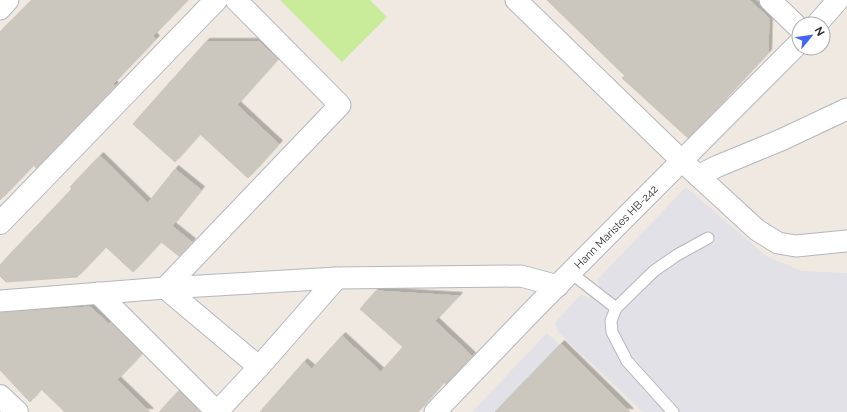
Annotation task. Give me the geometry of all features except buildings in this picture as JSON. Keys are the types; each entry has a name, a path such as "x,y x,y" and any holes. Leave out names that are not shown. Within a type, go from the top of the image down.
{"street":[{"path":"0,9 8,0"},
{"path":"0,223 216,0"},
{"path":"165,288 340,105 236,0"},
{"path":"516,0 682,161 757,230 778,242 796,246 847,241"},
{"path":"770,0 791,20"},
{"path":"823,16 838,0"},
{"name":"Hann Maristes HB-242","path":"435,412 564,279 791,51"},
{"path":"698,176 847,110"},
{"path":"0,301 165,288 337,278 521,276 564,279"},
{"path":"98,293 217,412 259,367 337,278"},
{"path":"165,288 259,367"}],"lane":[{"path":"673,412 627,361 612,332 611,321 616,308 654,271 677,255 708,238"},
{"path":"564,279 616,308"}],"shaded area":[{"path":"686,187 766,256 802,271 847,273 847,412 643,412 558,332 555,323 581,294 588,298 600,287 597,280"},
{"path":"547,333 631,412 472,412"}],"green space":[{"path":"280,0 370,0 387,17 342,62"}]}
